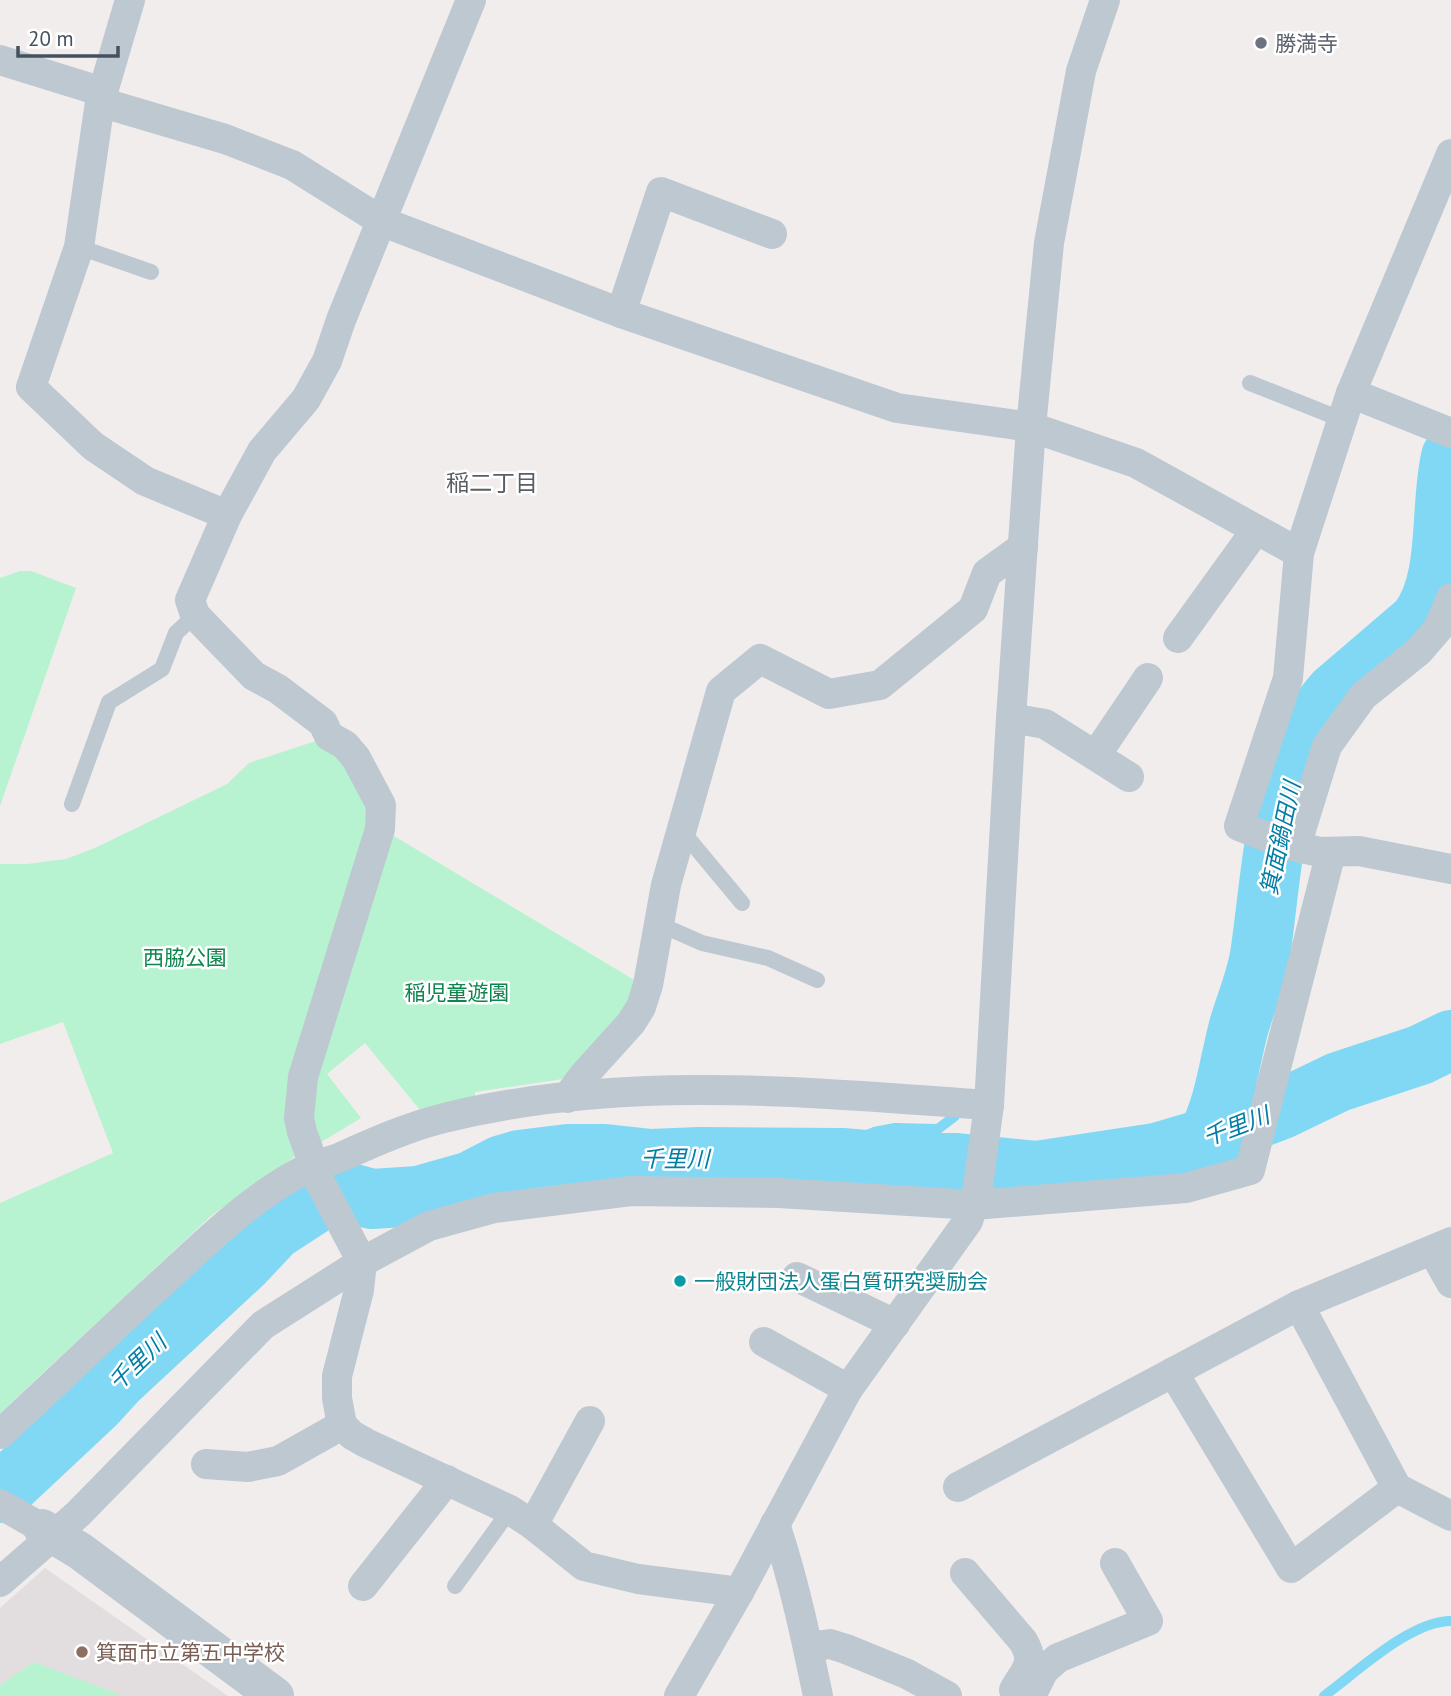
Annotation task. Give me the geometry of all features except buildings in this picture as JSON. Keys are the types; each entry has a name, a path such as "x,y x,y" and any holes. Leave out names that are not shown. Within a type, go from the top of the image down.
{"street":[{"path":"130,0 101,97 79,247 31,387 93,446 145,481 227,515"},
{"path":"471,0 341,320 327,361 306,400 262,451 227,515 190,600 195,615 254,676 278,689 305,709 323,723 329,736 345,745 356,758 381,805 380,828 303,1077 299,1118 317,1174 359,1256 359,1290 337,1376 337,1398 342,1425 366,1443 522,1517 584,1566 638,1579 738,1592"},
{"path":"679,1696 848,1389 968,1222 975,1199 988,1108 1031,427 1049,243 1081,71 1105,0"},
{"path":"0,60 292,165 383,222 621,313 897,408 1031,427 1136,463 1299,553"},
{"path":"1451,154 1347,407 1299,553 1288,678 1239,826 1292,845 1331,852 1359,851 1451,869"},
{"path":"621,313 661,192 772,234"},
{"path":"1347,407 1445,431"},
{"path":"1178,638 1256,530"},
{"path":"567,1098 631,1023 641,1007 648,985 666,885 721,691 760,659 829,694 880,685 973,609 987,573 1023,547"},
{"path":"1292,845 1327,746 1363,696 1410,659 1431,637 1444,617 1451,598"},
{"path":"1096,755 1148,678"},
{"path":"1011,718 1045,724 1129,777"},
{"path":"0,1582 48,1532 79,1514 263,1325 359,1256 429,1226 494,1208 631,1191 975,1199 1186,1188 1250,1170 1331,852"},
{"path":"317,1174 386,1137 443,1118 510,1105 567,1098 632,1092 736,1090 819,1093 988,1108"},
{"path":"0,1434 224,1227 306,1169 317,1174"},
{"path":"958,1487 1299,1305 1442,1247 1451,1283"},
{"path":"797,1278 895,1324"},
{"path":"1299,1305 1397,1488 1451,1516"},
{"path":"764,1342 848,1389"},
{"path":"1173,1371 1291,1568 1397,1488"},
{"path":"522,1517 590,1421"},
{"path":"206,1464 248,1467 278,1461 342,1425"},
{"path":"363,1586 447,1480"},
{"path":"0,1504 80,1551 275,1696"},
{"path":"775,1524 789,1567 818,1696"},
{"path":"1031,1696 1044,1670 1058,1658 1149,1621 1115,1563"},
{"path":"965,1573 1023,1641 1030,1653 1031,1660 1011,1696"},
{"path":"808,1647 830,1644 846,1649 907,1674 947,1696"}],"lane":[{"path":"79,247 151,272"},
{"path":"1250,383 1347,407"},
{"path":"72,804 109,702 162,669 176,633 195,615"},
{"path":"681,831 742,903"},
{"path":"659,924 702,943 768,958 817,981"},
{"path":"455,1586 522,1517"}],"shaded area":[{"name":"箕面市立第五中学校","path":"45,1568 228,1696 0,1696 0,1608"}],"green space":[{"path":"20,571 31,571 76,588 0,806 0,578"},
{"name":"西脇公園","path":"319,740 336,750 370,807 297,1155 212,1215 0,1413 0,1203 113,1153 63,1022 0,1044 0,864 66,859 95,848 227,784 249,763"},
{"name":"稲児童遊園","path":"389,833 636,981 627,1009 563,1079 475,1092 475,1097 420,1110 365,1043 327,1074 361,1118 318,1144 311,1117 314,1081"},
{"path":"34,1662 123,1696 0,1696 0,1685"}],"waterway":[{"name":"箕面鍋田川","path":"1207,1138 1222,1097 1239,1026 1258,964 1273,852 1288,783 1299,751 1315,720 1335,693 1419,621 1429,604 1440,564 1451,457"},
{"name":"千里川","path":"0,1493 243,1263 274,1230 317,1202 339,1193 372,1199 418,1196 471,1181 502,1165 519,1160 568,1154 605,1154 651,1159 842,1158 900,1163 957,1163 1037,1171 1156,1153 1207,1138 1282,1109 1338,1082 1420,1055 1451,1040"},
{"path":"842,1158 850,1142 874,1132 895,1128 938,1129 955,1116"},
{"path":"899,1187 900,1163"},
{"path":"1324,1696 1402,1638 1435,1623 1451,1621"}],"place":[{"name":"勝満寺","path":"1261,43"},
{"name":"一般財団法人蛋白質研究奨励会","path":"680,1281"},
{"name":"箕面市立第五中学校","path":"82,1652"}],"district":[{"name":"稲二丁目","path":"492,482"}]}
